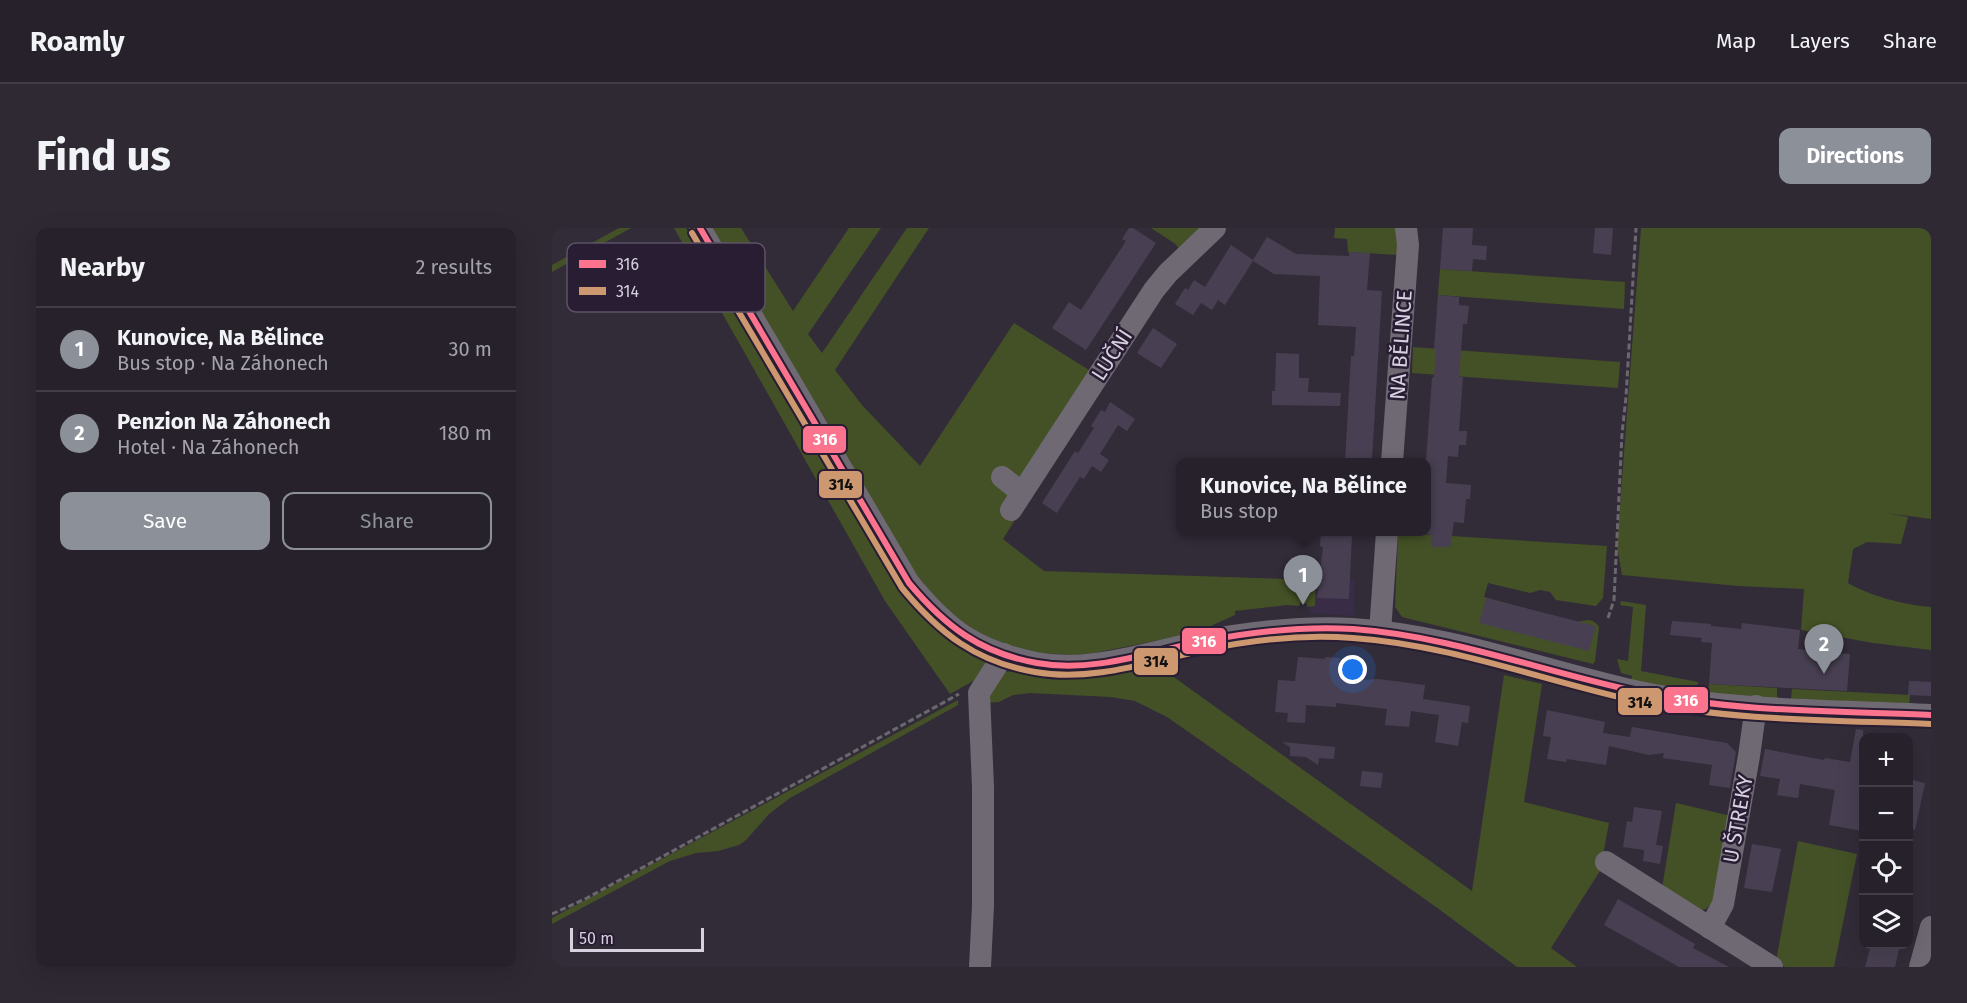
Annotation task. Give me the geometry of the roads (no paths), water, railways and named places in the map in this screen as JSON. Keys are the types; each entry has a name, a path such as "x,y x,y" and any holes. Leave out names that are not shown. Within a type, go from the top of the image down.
{"street":[{"path":"700,228 709,243"},
{"name":"LUČNÍ","path":"1002,477 1017,501 1161,281 1215,228"},
{"name":"NA BĚLINCE","path":"1392,458 1408,244 1406,228"},
{"path":"749,312 909,583 935,614 957,632 984,647 1004,654 1035,663 1079,665 1212,640 1275,631 1338,628 1380,632 1450,644 1636,691 1693,701 1931,715"},
{"path":"1380,632 1387,536"},
{"path":"980,967 983,906 983,799 979,693 1004,654"},
{"name":"U ŠTREKY","path":"1710,928 1723,904 1756,706"},
{"path":"1606,862 1772,967"},
{"path":"1920,967 1931,927"}],"place":[{"name":"Kunovice, Na Bělince","path":"1303,605"},
{"name":"Penzion Na Záhonech","path":"1824,674"}]}
